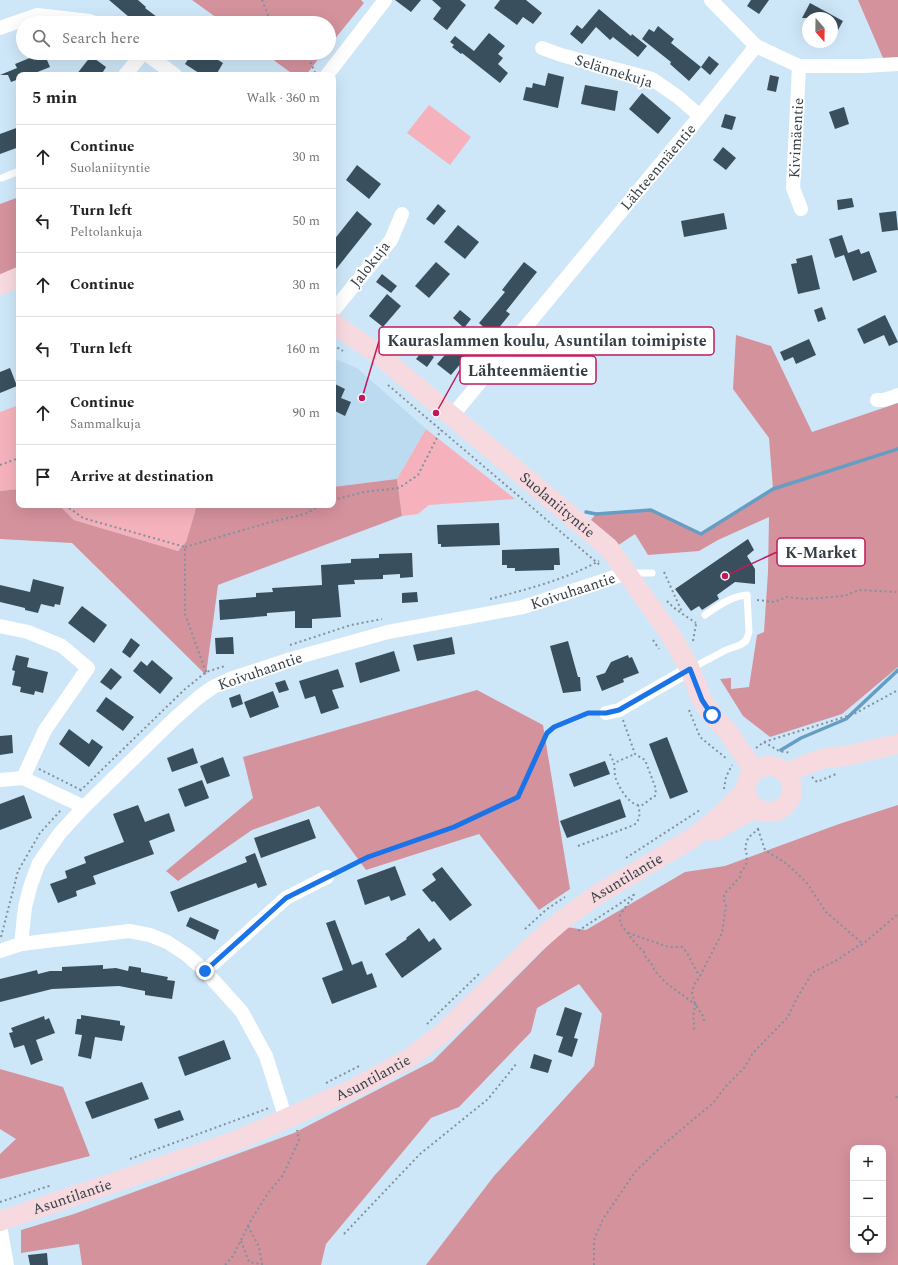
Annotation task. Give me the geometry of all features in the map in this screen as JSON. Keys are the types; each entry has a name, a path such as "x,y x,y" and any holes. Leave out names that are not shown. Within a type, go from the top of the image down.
{"street":[{"path":"329,72 385,0"},
{"path":"711,0 756,46 799,66 898,64"},
{"path":"34,16 46,16"},
{"path":"0,28 16,22"},
{"name":"Lähteenmäentie","path":"447,423 756,46"},
{"name":"Selännekuja","path":"542,48 561,55 652,80 678,97 700,116"},
{"path":"128,72 138,60"},
{"path":"154,60 171,72"},
{"name":"Kivimäentie","path":"799,66 793,188 802,209"},
{"name":"Jalokuja","path":"336,307 391,240 402,214"},
{"path":"0,284 16,278"},
{"name":"Suolaniityntie","path":"336,325 378,354 447,423 609,548 620,575 672,637 690,669 702,700 712,715 729,733 737,735 749,765"},
{"path":"876,400 884,400 898,395"},
{"name":"Koivuhaantie","path":"21,944 25,907 39,863 60,833 84,807 199,697 213,687 230,679 291,659 388,632 523,607 620,575"},
{"path":"0,626 28,632 62,646 88,668 45,730 24,778"},
{"path":"612,712 690,669"},
{"path":"787,773 807,764 826,758 845,756 898,744"},
{"path":"793,793 791,779 787,773 778,767 749,765 749,801 758,821 770,812 782,809 787,804 793,793 817,772 845,756"},
{"name":"Asuntilantie","path":"0,1221 236,1142 287,1113 353,1089 408,1059 444,1032 531,947 561,921 596,896 691,839 720,816 749,765"},
{"path":"0,780 24,778 84,807"},
{"name":"Asuntilantie","path":"691,839 720,828 748,812 758,821"},
{"path":"205,971 286,898 327,877"},
{"path":"0,951 21,944 129,931 150,935 167,942 187,955 205,971 242,1012 266,1056 287,1113"},
{"path":"0,1226 7,1265"}],"lane":[{"path":"2,178 16,172"},
{"path":"620,575 652,573"},
{"path":"690,669 726,650 740,645 746,641 749,632 747,595 740,595 724,602 705,615"}],"path":[{"path":"262,0 269,16"},
{"path":"310,60 316,72"},
{"path":"336,347 346,352"},
{"path":"387,384 447,423 597,562 620,575"},
{"path":"336,499 364,492 399,488 418,475 447,423"},
{"path":"0,465 16,459"},
{"path":"69,508 83,518 185,548 267,523 305,514 316,508"},
{"path":"185,548 185,614 206,672"},
{"path":"487,600 540,586 576,574 597,562"},
{"path":"664,572 682,613"},
{"path":"747,595 756,600 774,602 787,597 806,599 844,596 859,590 898,592"},
{"path":"290,645 351,625 389,618"},
{"path":"651,636 659,649"},
{"path":"0,937 2,937 18,871 40,834 71,800 184,690 206,672 229,665"},
{"path":"749,765 764,742 854,714 898,690"},
{"path":"686,703 700,737 749,765"},
{"path":"327,877 368,857 454,827 518,797 547,733 554,727 588,713 612,712 635,754 645,760 656,789 655,796 642,805 638,805 634,804 624,795 616,779 614,764 610,754"},
{"path":"614,764 635,754"},
{"path":"724,790 726,777 735,760 749,765"},
{"path":"30,765 82,790"},
{"path":"578,846 634,825 640,817 638,805"},
{"path":"626,858 704,808"},
{"path":"758,821 764,850 787,864 807,882 826,912 863,944"},
{"path":"704,1021 692,993 694,985 722,933 726,906 724,895 740,877 741,872 746,865 747,856 745,847 748,838 758,821"},
{"path":"578,931 634,894 633,898 620,916 620,921 635,943 644,952 646,958 651,963 655,971 665,982 696,1005"},
{"path":"524,931 547,909 567,896"},
{"path":"594,1265 594,1240 604,1219 635,1172 663,1145 712,1104 726,1086 744,1068 753,1053 788,1017 812,973 863,944 898,914"},
{"path":"628,933 669,947 682,947 687,952 700,976"},
{"path":"422,1029 484,969"},
{"path":"694,1031 695,1024 693,1016 696,1005"},
{"path":"344,1234 420,1154 488,1099 517,1063"},
{"path":"321,1085 363,1064"},
{"path":"896,1098 898,1094"},
{"path":"124,1161 287,1113 299,1140 283,1175 268,1193 248,1226 233,1256 225,1265"},
{"path":"0,1202 58,1184"},
{"path":"248,1226 259,1247 262,1264"},
{"path":"240,1241 249,1262 266,1265"}],"shaded area":[{"path":"192,0 361,0 364,3 336,37 336,16 214,16"},
{"path":"858,0 898,0 898,59 883,58"},
{"path":"274,60 318,60 308,72 290,72"},
{"path":"429,105 471,137 450,165 407,133"},
{"path":"16,198 16,270 0,276 0,204"},
{"path":"736,335 771,346 812,432 898,403 898,667 842,714 770,737 743,716 720,679 731,678 731,689 749,687 757,635 764,632 768,572 769,517 718,540 699,551 648,555 635,534 617,546 590,521 596,514 651,510 701,534 773,489 769,438 733,389"},
{"path":"336,359 357,368 426,429 397,479 336,487"},
{"path":"16,406 16,489 0,491 0,412"},
{"path":"426,429 515,499 429,505 418,514 402,516 397,479"},
{"path":"397,479 402,516 218,585 206,675 72,543 0,539 0,491 16,489 16,508 62,508 74,520 178,551 186,542 196,508 336,508 336,487"},
{"path":"62,508 196,508 186,542 178,551 74,520"},
{"path":"477,690 543,725 570,889 539,910 479,834 366,870 319,806 252,830 178,881 166,871 253,798 243,757"},
{"path":"898,805 898,1265 426,1265 494,1176 594,1066 602,1014 579,984 537,1008 531,1032 459,1107 431,1118 326,1244 321,1265 82,1265 79,1244 21,1253 21,1230 74,1214 294,1133 433,1061 566,927 586,930 685,872 725,866 839,824"},
{"path":"0,1069 63,1087 90,1156 0,1179 0,1154 16,1139 0,1129"}],"building":[{"path":"109,0 138,0 146,7 145,8 156,16 128,16"},
{"path":"395,0 421,0 411,12"},
{"path":"432,0 460,0 466,5 447,30 433,19 441,8"},
{"path":"500,0 526,0 542,13 533,24 523,17 517,25 494,8"},
{"path":"751,0 769,0 759,14 747,6"},
{"path":"810,3 826,12 805,12"},
{"path":"599,9 631,36 632,34 647,46 638,57 613,37 610,40 596,27 582,44 570,34 577,25 582,29"},
{"path":"838,18 843,21 838,30"},
{"path":"658,26 674,39 671,43 701,67 689,81 670,64 671,62 642,39 649,29 654,32"},
{"path":"489,33 505,46 498,54 503,58 498,64 508,73 500,83 452,47 454,45 450,42 455,36 474,51"},
{"path":"709,56 719,64 710,75 701,67"},
{"path":"25,60 47,60 50,67 38,72 16,72 16,80 11,82 8,75 0,75 17,68 15,64"},
{"path":"88,60 96,60 106,67 103,72 78,72"},
{"path":"188,60 218,60 223,63 218,72 197,72 185,64"},
{"path":"548,73 564,77 558,108 523,100 526,87 532,88 533,83 545,86"},
{"path":"770,75 779,77 776,92 767,90"},
{"path":"585,85 618,91 615,111 581,104"},
{"path":"642,93 671,118 658,134 629,109"},
{"path":"844,107 849,124 835,129 829,112"},
{"path":"725,114 736,117 732,130 721,127"},
{"path":"16,128 16,148 0,154 0,134"},
{"path":"723,147 736,158 726,170 713,160"},
{"path":"357,165 381,184 369,199 346,180"},
{"path":"852,198 854,207 838,210 837,200"},
{"path":"438,204 446,211 434,225 426,219"},
{"path":"357,211 372,224 336,269 336,237"},
{"path":"896,211 898,230 882,232 879,213"},
{"path":"724,213 727,229 684,237 681,221"},
{"path":"458,225 479,242 465,259 444,242"},
{"path":"842,235 848,253 859,249 861,254 869,251 877,272 853,281 844,255 835,258 829,239"},
{"path":"812,255 820,289 798,294 791,264 797,263 796,259"},
{"path":"436,262 450,274 429,298 415,286"},
{"path":"524,262 537,272 506,311 510,314 493,335 479,323 505,292 502,290"},
{"path":"382,274 397,286 391,293 376,282"},
{"path":"387,294 401,306 383,327 369,316"},
{"path":"822,307 826,319 818,322 814,310"},
{"path":"460,310 471,319 464,328 453,318"},
{"path":"885,315 898,342 889,346 884,335 864,344 857,329"},
{"path":"459,339 472,350 451,375 437,364"},
{"path":"809,339 816,355 796,364 793,357 784,361 780,352"},
{"path":"424,349 434,357 427,367 416,359"},
{"path":"10,368 16,386 0,393 0,372"},
{"path":"336,384 345,389 341,398 351,402 345,416 336,412"},
{"path":"499,523 500,545 441,547 441,544 438,544 437,525"},
{"path":"748,539 754,550 747,556 755,569 755,584 735,582 717,595 719,599 702,610 699,606 691,611 675,589"},
{"path":"559,548 560,565 554,565 554,570 515,571 515,568 507,568 507,565 502,565 502,550"},
{"path":"412,553 413,577 400,578 400,574 383,575 383,579 354,580 355,584 338,585 341,617 312,619 312,628 295,628 295,611 267,613 267,616 220,620 219,600 256,597 256,593 273,592 272,588 322,585 321,565 351,563 351,559 379,558 379,554"},
{"path":"33,579 64,587 60,605 55,604 54,607 41,604 38,613 0,602 0,585 30,592"},
{"path":"417,592 418,602 402,603 402,593"},
{"path":"82,606 107,625 94,643 68,623"},
{"path":"233,637 234,654 216,654 215,638"},
{"path":"452,637 455,654 417,661 413,645"},
{"path":"131,638 140,645 130,658 122,652"},
{"path":"568,641 578,677 580,677 581,691 563,693 550,646"},
{"path":"394,651 400,671 360,683 355,663"},
{"path":"16,655 29,658 27,667 48,672 43,693 35,691 34,695 20,692 21,687 12,685 15,671 12,670"},
{"path":"628,655 629,658 632,657 639,673 623,679 624,682 602,691 596,676 605,673 611,662"},
{"path":"152,660 173,678 160,694 133,671 141,661 147,666"},
{"path":"111,668 122,677 111,690 100,682"},
{"path":"338,669 344,687 332,690 339,708 321,714 315,696 305,699 299,681"},
{"path":"285,680 289,690 279,693 275,683"},
{"path":"273,691 279,707 250,718 244,702"},
{"path":"240,694 243,704 232,708 229,698"},
{"path":"106,697 134,717 123,731 96,711"},
{"path":"69,729 89,744 92,739 103,747 89,767 59,744"},
{"path":"12,735 13,753 0,755 0,736"},
{"path":"667,737 688,792 670,799 649,744"},
{"path":"193,748 198,763 172,772 167,758"},
{"path":"223,757 230,776 207,784 200,766"},
{"path":"605,761 610,774 574,787 569,774"},
{"path":"202,780 209,798 185,807 178,789"},
{"path":"24,795 32,818 0,830 0,804"},
{"path":"620,799 626,817 567,838 560,821"},
{"path":"138,805 145,822 169,813 175,831 149,841 154,854 93,876 96,884 76,891 77,896 58,903 50,884 67,878 65,871 86,863 84,857 124,842 113,814"},
{"path":"309,819 316,838 261,858 254,838"},
{"path":"255,853 267,885 258,888 256,883 178,912 170,892 247,862 245,857"},
{"path":"395,866 406,895 391,901 389,896 365,905 357,880"},
{"path":"442,867 472,905 450,921 434,901 432,902 422,890 436,880 432,874"},
{"path":"190,917 219,930 215,940 186,926"},
{"path":"335,920 352,965 362,961 367,975 372,973 377,987 332,1004 322,978 343,970 326,923"},
{"path":"419,928 429,942 434,938 442,949 402,978 385,954 407,939 406,938"},
{"path":"103,965 103,969 116,968 128,971 129,966 141,968 141,972 168,977 167,980 175,981 172,999 145,995 145,991 119,986 52,989 0,1002 0,979 37,970 38,974 50,971 62,971 62,967"},
{"path":"565,1007 582,1013 574,1038 578,1039 572,1057 558,1052 563,1037 556,1035"},
{"path":"81,1015 120,1021 120,1025 125,1026 122,1041 95,1037 91,1059 78,1056 82,1035 75,1034 77,1019 81,1019"},
{"path":"44,1016 45,1020 49,1018 55,1033 36,1040 43,1060 31,1065 24,1045 14,1048 9,1033 13,1032 11,1028"},
{"path":"224,1040 231,1059 185,1076 178,1057"},
{"path":"534,1054 552,1060 548,1073 530,1068"},
{"path":"142,1082 149,1099 92,1119 85,1102"},
{"path":"180,1110 184,1120 158,1129 154,1119"},
{"path":"47,1253 48,1265 30,1265 28,1255"}],"waterway":[{"path":"586,512 596,514 651,510 701,534 773,489 898,449"},
{"path":"781,750 801,738 846,719 898,670"}],"place":[{"name":"Kauraslammen koulu, Asuntilan toimipiste","path":"362,398"},
{"name":"Lähteenmäentie","path":"436,413"},
{"name":"K-Market","path":"725,576"}],"route":[{"path":"205,971 286,898 368,857 454,827 518,797 547,733 554,727 588,713 606,713 619,710 675,676 690,669 702,700 712,715"}]}
